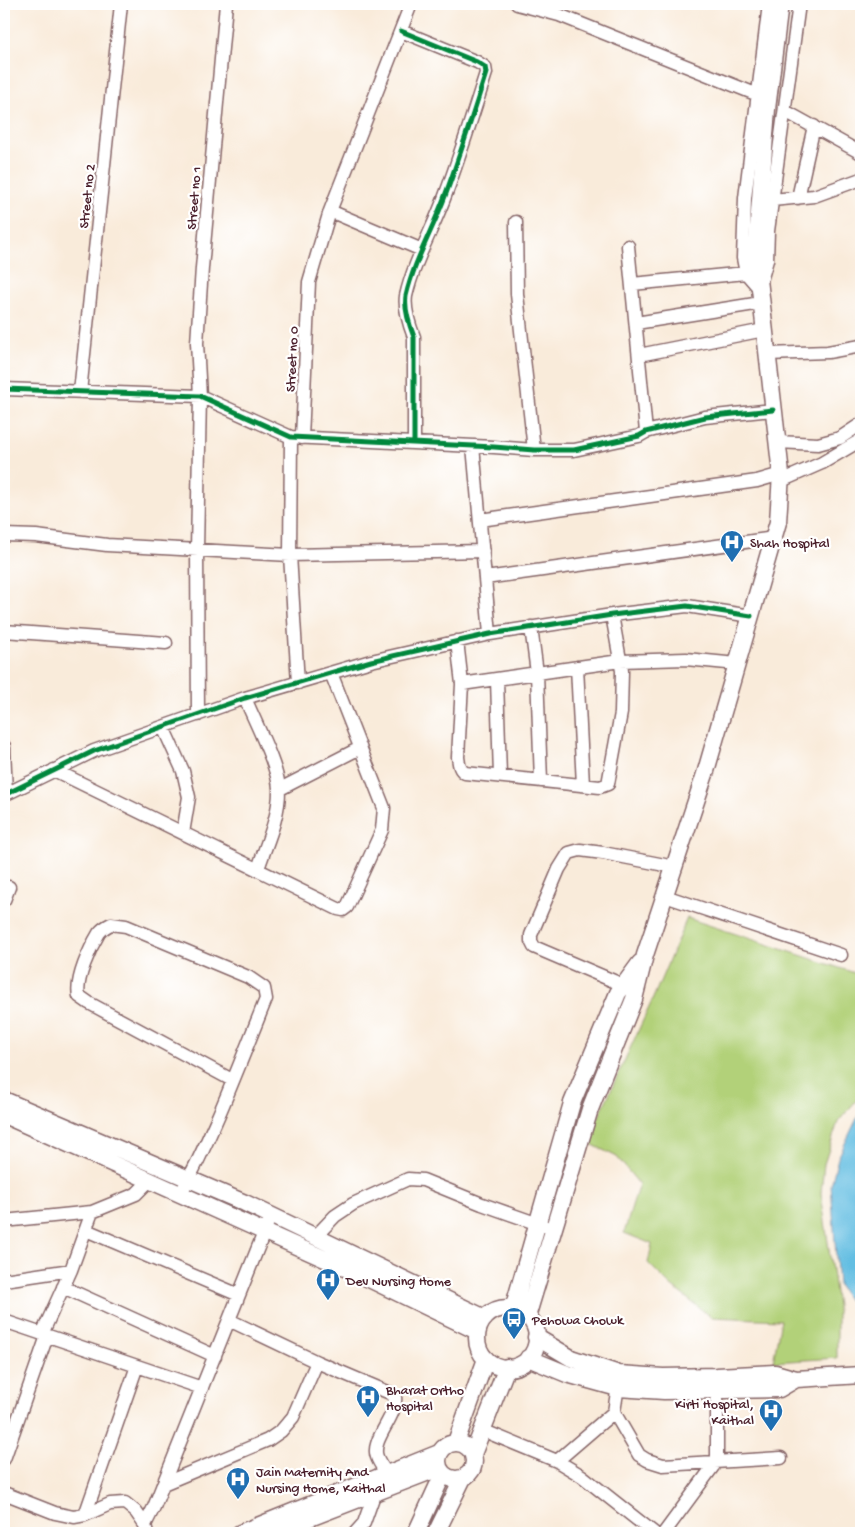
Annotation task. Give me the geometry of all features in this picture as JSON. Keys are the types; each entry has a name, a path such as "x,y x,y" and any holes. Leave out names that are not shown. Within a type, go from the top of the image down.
{"main road":[{"path":"528,1317 590,1109 634,999 645,955 706,771 778,522 781,478 756,253 767,109 780,4"},
{"path":"513,1309 572,1104 618,993 645,955"},
{"path":"4,1100 185,1186 265,1231 363,1276 481,1324"},
{"path":"4,1115 150,1180 185,1186 271,1216 481,1324"},
{"path":"561,1142 578,1147"},
{"path":"502,1308 513,1309 524,1314 532,1322 536,1332 536,1344 532,1354 523,1363 512,1367 500,1367 491,1363 481,1354 477,1344 481,1324 490,1312 502,1308"},
{"path":"536,1337 571,1358 619,1381"},
{"path":"528,1358 567,1374 619,1381 664,1391 718,1383 779,1389 796,1379 861,1375"},
{"path":"456,1442 486,1359"},
{"path":"473,1454 507,1367"},
{"path":"416,1533 449,1444 456,1442 470,1448 475,1462 469,1474 464,1478 436,1533"},
{"path":"240,1533 387,1474 440,1465"},
{"path":"440,1465 449,1478 456,1480 464,1478"},
{"path":"271,1533 440,1465"}],"street":[{"name":"Street no 2","path":"80,392 121,4"},
{"name":"Street no 1","path":"198,715 197,550 200,396 197,343 226,4"},
{"name":"Street no 0","path":"298,682 290,555 309,282 330,211 411,4"},
{"path":"517,4 559,15 758,94"},
{"path":"760,296 746,273 743,258 745,198 769,4"},
{"path":"760,296 767,260 768,231 799,4"},
{"path":"401,31 477,62 485,67 486,73 445,197 422,250 406,296 406,306 414,337 414,443"},
{"path":"785,111 861,153"},
{"path":"798,198 814,126"},
{"path":"772,200 814,196 861,179"},
{"path":"330,211 422,250"},
{"path":"516,222 517,294 534,450"},
{"path":"628,246 646,432"},
{"path":"632,284 746,273"},
{"path":"636,324 760,296"},
{"path":"639,354 764,330"},
{"path":"767,354 828,352 861,346"},
{"path":"4,389 200,396 297,437 534,450 574,450 639,436 646,432 705,417 773,410"},
{"path":"777,442 818,444 840,438 861,424"},
{"path":"480,520 781,478 822,463 861,440"},
{"path":"473,446 490,634"},
{"path":"4,535 36,536 108,545 290,555 483,551"},
{"path":"485,578 774,538"},
{"path":"4,746 5,794 94,751 245,698 330,673 457,641 531,627 687,606 751,616"},
{"path":"457,641 462,684 459,766 461,771 465,773 600,787 608,784 621,713 622,671 612,615"},
{"path":"531,627 537,673 542,781"},
{"path":"4,631 166,643"},
{"path":"462,684 620,661 686,659 737,664"},
{"path":"577,667 583,785"},
{"path":"54,770 343,910 347,907 382,830 384,808 330,673"},
{"path":"497,678 500,776"},
{"path":"245,698 273,763 280,789 277,812 258,869"},
{"path":"163,727 182,771 189,797 184,833"},
{"path":"280,789 360,748"},
{"path":"623,985 534,947 531,935 559,870 569,853 580,850 674,867"},
{"path":"4,900 9,887"},
{"path":"665,896 841,955"},
{"path":"185,1186 232,1080 266,999 264,988 248,977 126,926 112,924 100,931 80,973 77,989 79,996 89,1004 232,1080"},
{"path":"315,1237 335,1216 353,1204 408,1179 423,1180 554,1230"},
{"path":"4,1221 92,1212 136,1194 150,1180"},
{"path":"4,1459 44,1335 71,1270 92,1212"},
{"path":"146,1529 271,1216"},
{"path":"86,1230 239,1295"},
{"path":"4,1280 71,1270"},
{"path":"63,1287 215,1356"},
{"path":"229,1320 317,1362 390,1393 395,1397 394,1408 381,1435 376,1452 376,1457 387,1474"},
{"path":"4,1321 202,1388"},
{"path":"163,1484 268,1440 281,1431 293,1417 317,1362"},
{"path":"85,1515 138,1366"},
{"path":"619,1381 614,1412 639,1455 647,1460 663,1465 781,1458"},
{"path":"664,1533 717,1461 718,1383"},
{"path":"557,1461 614,1412"},
{"path":"482,1430 557,1461 582,1476 654,1533"},
{"path":"355,1533 364,1523 375,1492"},
{"path":"4,1494 55,1513 74,1517 85,1515 110,1504 125,1503 136,1512 146,1529"}],"green space":[{"path":"687,918 861,975 861,1095 838,1122 824,1164 821,1193 837,1306 837,1358 773,1362 781,1320 711,1317 670,1285 648,1263 652,1244 624,1233 639,1184 617,1157 587,1142 651,1003"}],"water":[{"path":"861,1110 861,1309 854,1308 838,1285 831,1185 838,1158"}],"cycle path":[{"path":"401,31 477,62 485,67 486,73 451,181 414,270 406,296 406,311 414,337 414,443"},
{"path":"4,389 200,396 291,437 534,450 574,450 639,436 646,432 705,417 773,410"},
{"path":"4,795 94,751 245,698 371,661 490,634 612,615 687,606 751,616"}],"place":[{"name":"Shah Hospital","path":"732,563"},
{"name":"Dev Nursing Home","path":"328,1301"},
{"name":"Pehowa Chowk","path":"514,1340"},
{"name":"Bharat Ortho Hospital","path":"368,1418"},
{"name":"Kirti Hospital, Kaithal","path":"771,1432"},
{"name":"Jain Maternity And Nursing Home, Kaithal","path":"238,1500"}]}
